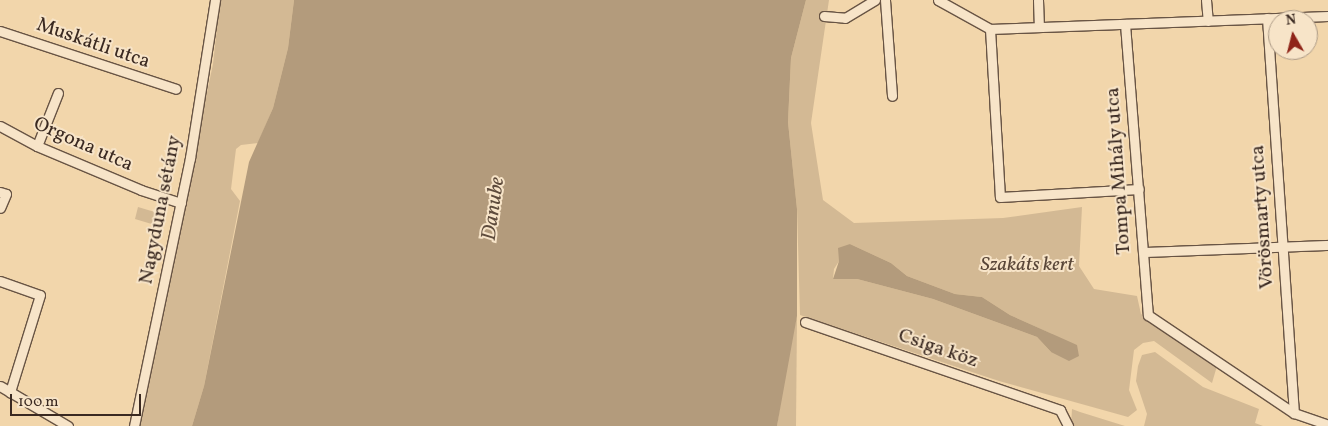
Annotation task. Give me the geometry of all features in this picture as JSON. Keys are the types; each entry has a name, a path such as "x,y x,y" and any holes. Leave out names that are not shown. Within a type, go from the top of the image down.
{"street":[{"name":"Nagyduna sétány","path":"134,426 181,203 215,0"},
{"path":"824,16 845,18 874,0"},
{"path":"885,0 892,96"},
{"path":"938,0 990,29 1328,16"},
{"path":"1038,0 1039,27"},
{"path":"1206,0 1208,21"},
{"name":"Vörösmarty utca","path":"1266,18 1294,413"},
{"name":"Tompa Mihály utca","path":"1126,24 1148,315 1294,413"},
{"path":"990,29 1000,197 1139,189"},
{"name":"Muskátli utca","path":"0,31 176,89"},
{"path":"37,146 58,92"},
{"name":"Orgona utca","path":"0,126 37,146 181,203"},
{"path":"0,192 6,194 0,208"},
{"path":"1143,252 1328,245"},
{"path":"0,280 40,295 10,392"},
{"name":"Csiga köz","path":"805,322 1060,410 1068,426"},
{"path":"0,386 68,426"},
{"path":"1294,413 1328,425"}],"green space":[{"path":"220,0 294,0 288,48 273,108 258,143 241,145 236,149 231,189 240,201 204,386 192,426 136,426 213,64"},
{"name":"Szakáts kert","path":"806,0 829,0 811,123 823,200 854,223 1003,218 1082,207 1079,266 1094,289 1137,296 1141,314 1217,366 1212,383 1154,341 1143,343 1134,350 1129,390 1137,410 1128,417 999,381 800,315 797,209 788,122 791,58","holes":["850,244 891,263 907,276 955,294 982,297 1010,315 1052,334 1051,352 1037,337 933,299 857,279 833,279 834,269"]},
{"path":"138,207 158,213 155,225 135,219"},
{"path":"797,316 796,426 777,426 789,347"},
{"path":"1155,352 1203,387 1259,409 1255,423 1263,426 1144,426 1147,414 1136,381 1138,366 1142,355"},
{"path":"1072,409 1080,412 1125,426 1071,426"}],"water":[{"name":"Danube","path":"294,0 806,0 791,58 788,122 797,209 797,316 777,426 192,426 204,386 249,162 273,108 288,48"},
{"path":"850,244 891,263 907,276 955,294 982,297 1010,315 1077,345 1079,356 1069,361 1051,352 1037,337 933,299 857,279 833,279 839,261 838,248"}]}
